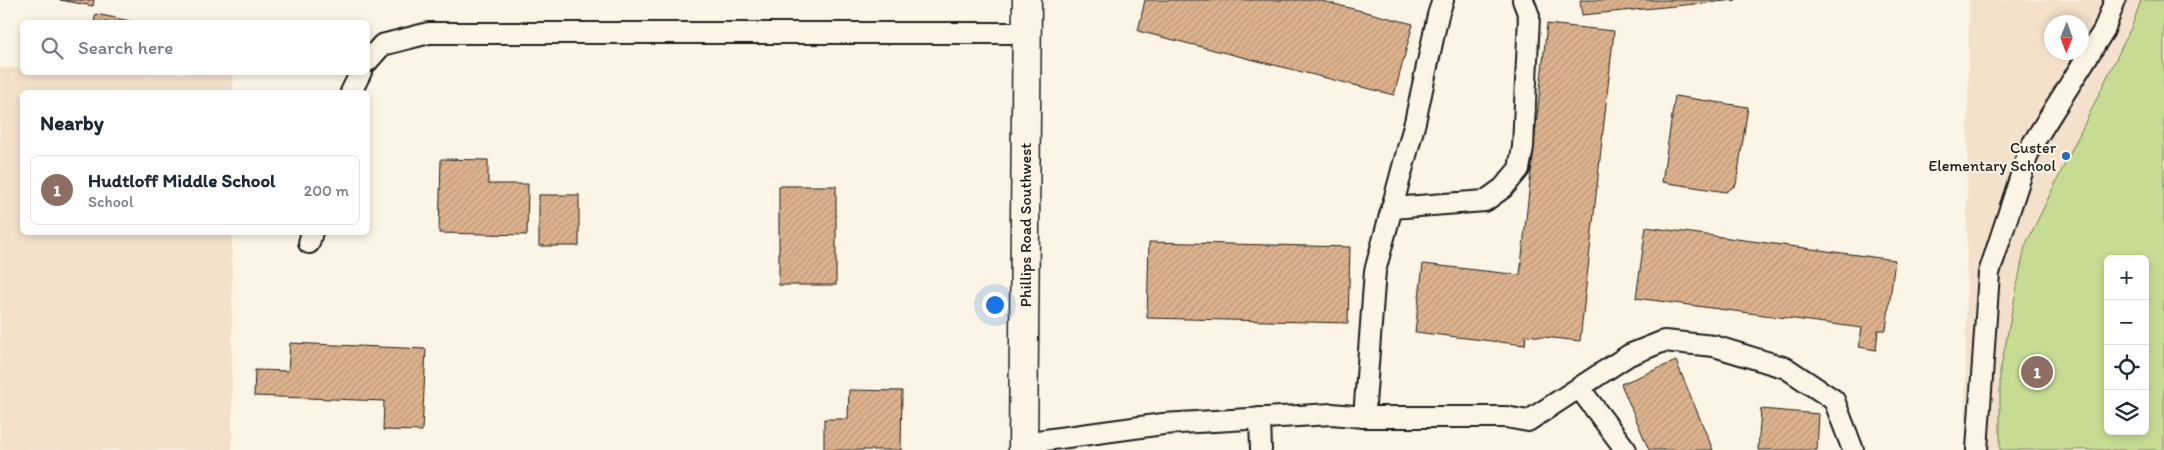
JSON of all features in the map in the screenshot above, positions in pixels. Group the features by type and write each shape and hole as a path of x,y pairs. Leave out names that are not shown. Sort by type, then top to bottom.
{"street":[{"name":"Phillips Road Southwest","path":"1023,447 1027,0"}],"lane":[{"path":"1364,417 1375,271 1415,122 1438,15 1443,0"},
{"path":"1392,208 1485,201 1503,188 1519,169 1523,147 1529,16 1523,0"},
{"path":"1977,450 1989,273 2030,148 2104,30 2115,0"},
{"path":"370,59 382,45 429,33 1027,33"},
{"path":"352,90 360,75"},
{"path":"1023,447 1163,424 1332,414 1364,417 1506,417 1528,421 1580,389 1629,355 1664,341 1714,346 1786,368 1834,400 1853,450"},
{"path":"1580,389 1626,450"},
{"path":"1260,418 1261,450"}],"shaded area":[{"name":"Custer Elementary School","path":"1969,0 2164,0 2164,450 1965,450"},
{"path":"0,68 20,68 20,75 233,75 233,90 20,90 20,235 232,235 232,450 0,450"}],"green space":[{"path":"2141,0 2164,0 2164,450 2000,450 2000,372 2025,246 2132,26"}],"building":[{"path":"60,0 94,0 93,6"},
{"path":"1145,0 1318,0 1413,24 1394,95 1138,31"},
{"path":"1580,0 1736,0 1582,15"},
{"path":"96,14 125,20 94,20"},
{"path":"1547,24 1614,31 1580,341 1526,335 1525,345 1415,332 1423,264 1520,275"},
{"path":"1675,96 1748,107 1736,185 1726,192 1662,182"},
{"path":"441,159 488,160 488,184 528,184 527,235 439,233"},
{"path":"779,186 836,186 836,285 779,285"},
{"path":"539,195 579,195 579,246 539,246"},
{"path":"1646,227 1895,260 1886,330 1878,330 1876,350 1859,347 1862,328 1636,298"},
{"path":"1149,242 1350,247 1348,323 1147,318"},
{"path":"290,343 426,349 422,431 383,430 384,401 254,396 255,370 288,371"},
{"path":"1676,361 1713,450 1649,450 1621,384"},
{"path":"849,390 902,391 901,450 824,450 824,419 848,419"},
{"path":"1761,409 1819,414 1817,450 1758,450"}],"place":[{"name":"Custer Elementary School","path":"2066,156"},
{"name":"Hudtloff Middle School","path":"2037,372"}]}
